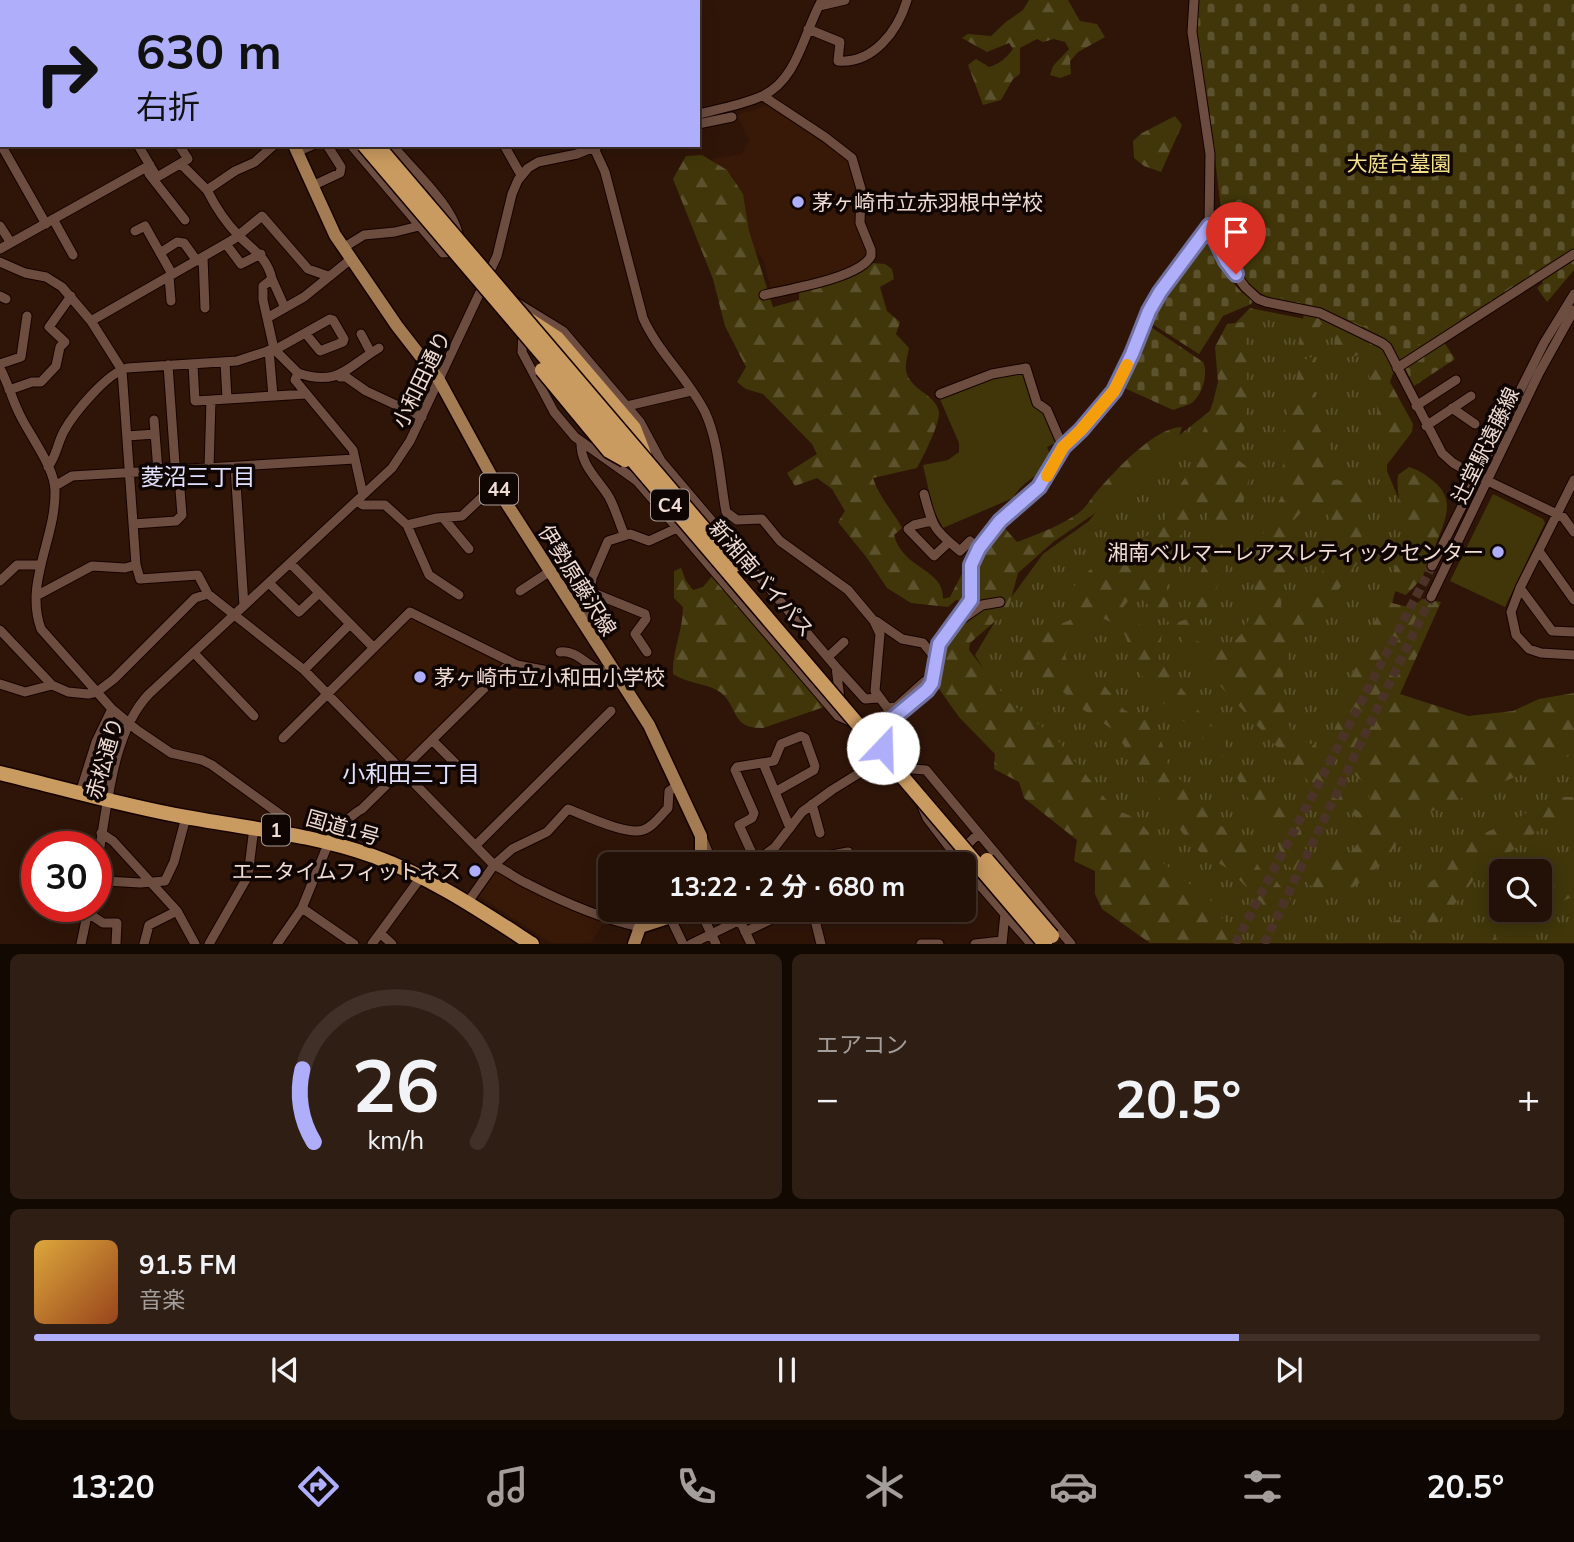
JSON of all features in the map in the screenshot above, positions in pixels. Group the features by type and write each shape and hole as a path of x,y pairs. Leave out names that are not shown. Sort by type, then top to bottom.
{"highway":[{"name":"新湘南バイパス","path":"366,147 515,312"},
{"name":"新湘南バイパス","path":"379,147 643,465 1052,941"},
{"path":"515,312 533,359 579,414 610,451 643,465"},
{"name":"国道1号","path":"0,773 186,817 327,841 375,857 421,877 468,902 531,943"}],"main road":[{"name":"伊勢原藤沢線","path":"295,148 327,221 347,254 439,380 496,485 649,725 701,836 701,852"},
{"path":"634,943 640,927 655,922"}],"street":[{"path":"700,113 763,96 777,86 788,74 820,3 845,0"},
{"path":"808,29 840,41 838,61 848,62 872,53 894,30 907,0"},
{"path":"1194,0 1192,32 1210,154 1209,226 1226,261 1245,287 1258,299 1320,313 1382,343 1441,453 1452,463 1563,517 1574,532"},
{"path":"763,96 852,158 862,189 860,223 871,250 868,263 862,267 828,281 764,295"},
{"path":"700,124 732,117"},
{"path":"3,147 73,255"},
{"path":"139,147 155,174 159,176 188,159 179,147"},
{"path":"207,190 235,171 259,160 272,147"},
{"path":"312,186 340,173 341,167 328,147"},
{"path":"353,147 443,253 463,254"},
{"path":"394,147 448,211 458,231 463,254 515,312 523,330 522,352 554,412 580,442 637,481 844,720 855,723 900,768 926,770 1071,943"},
{"path":"504,147 521,174 545,159 569,156 596,147 643,318 653,338 706,415 711,429 726,512 737,520 762,519 780,541 848,590 874,621 880,634 874,682 878,698 894,717"},
{"path":"181,164 207,190 239,236 261,254 270,268 285,308"},
{"path":"0,249 150,165"},
{"path":"150,165 149,174 185,220"},
{"name":"小和田通り","path":"235,615 398,460 488,285 512,194 521,174"},
{"path":"91,321 226,244 262,216 308,268 328,276"},
{"path":"267,318 304,298 328,276 364,235 422,230 439,236 452,227 453,221"},
{"path":"0,226 11,243"},
{"path":"135,231 145,226 160,253 171,275 171,301"},
{"path":"768,852 802,812 870,768 882,750 891,720 927,690 933,678 939,644 971,600 971,565 979,548 1000,521 1039,487 1063,447 1114,391 1155,301 1209,226"},
{"path":"160,253 177,242 184,243 200,259 205,308"},
{"path":"226,244 241,264 261,254"},
{"path":"1397,369 1574,254"},
{"path":"0,262 55,281 91,321 122,370 136,565 140,579 198,575 208,594 304,670 494,865 575,906 640,927"},
{"path":"272,279 263,286 272,349 273,396"},
{"name":"辻堂駅遠藤線","path":"1432,566 1544,343 1574,293"},
{"path":"9,390 32,382 41,382 56,366 60,347 65,342 50,327 71,296"},
{"name":"辻堂駅遠藤線","path":"1431,597 1539,373 1574,310"},
{"path":"515,312 563,331 642,425 657,456 836,667 865,699 878,698"},
{"path":"27,316 21,357 0,366 21,418 48,467 55,486 51,526 36,596 36,614 41,629 112,709 160,747 171,753 202,760 262,799 285,818 284,832"},
{"path":"48,467 56,457 62,434 75,412 116,372 168,365 237,361 306,334"},
{"path":"340,377 375,351 361,334"},
{"path":"272,349 298,373 311,378 346,377 366,391 422,416"},
{"path":"225,362 227,399"},
{"path":"193,364 195,401 306,394"},
{"path":"133,524 176,521 182,515 168,365"},
{"path":"940,394 992,374 1026,368 1037,403 1047,410 1063,447"},
{"path":"298,373 295,380 353,450 363,505 385,505 407,525 429,575 459,595"},
{"path":"1416,406 1456,380"},
{"path":"627,406 691,391"},
{"path":"1426,426 1471,396"},
{"path":"209,468 211,400"},
{"path":"1452,408 1475,424"},
{"path":"154,420 158,471"},
{"path":"127,436 155,434"},
{"path":"580,442 581,452 593,478 610,499 624,534"},
{"path":"55,486 72,476 355,458"},
{"path":"235,467 244,606"},
{"path":"1574,480 1520,588 1511,612 1512,625 1522,643 1529,649 1541,653 1574,655"},
{"path":"407,525 457,518 496,485"},
{"path":"924,494 938,533 960,551 970,541 979,548"},
{"path":"710,519 726,512"},
{"path":"444,519 469,549"},
{"path":"932,521 908,529 934,556 949,542"},
{"path":"584,624 592,578 608,541 624,534 636,534 649,541 677,528"},
{"path":"1539,551 1574,600"},
{"path":"290,564 374,648"},
{"path":"0,581 17,565 41,565"},
{"path":"36,596 92,566 125,568 136,565"},
{"path":"520,591 550,572"},
{"path":"269,583 299,612 319,593"},
{"path":"1520,588 1552,631 1574,632"},
{"path":"591,592 645,614 646,619 635,634 647,652"},
{"path":"0,630 52,685 78,694 97,692 114,679 195,598 208,594"},
{"path":"954,624 982,605 1000,602"},
{"path":"283,738 410,612 511,662 548,671"},
{"name":"赤松通り","path":"101,831 120,749 130,723 144,699 235,615"},
{"path":"874,621 902,639 923,643 936,659"},
{"path":"304,670 350,624"},
{"path":"828,657 844,642"},
{"path":"560,652 572,653 601,673 615,672"},
{"path":"194,653 254,716"},
{"path":"277,943 302,908 327,841 333,832 351,815 362,809 511,662"},
{"path":"836,667 840,699 918,797 926,818 952,852"},
{"path":"887,708 896,707 925,681"},
{"path":"0,684 25,692 52,685"},
{"path":"825,701 839,691"},
{"path":"80,793 96,742 112,709"},
{"path":"476,845 611,711"},
{"path":"750,852 739,825 752,818 754,813 735,770 737,767 775,761 781,744 801,736 805,738 814,770 775,792"},
{"path":"432,740 458,766"},
{"path":"763,763 790,828"},
{"path":"468,902 494,865 512,849 547,832 568,809 626,830 644,830 668,808 669,791 677,786"},
{"path":"812,804 820,833"},
{"path":"112,881 165,881 174,862 186,817"},
{"path":"209,943 248,876 254,827"},
{"path":"967,852 978,834"},
{"path":"701,836 708,852"},
{"path":"112,840 177,911 195,943"},
{"path":"372,943 421,877"},
{"path":"976,880 1031,943"},
{"path":"1013,922 1036,903"},
{"path":"302,908 354,943"},
{"path":"144,943 149,925 177,911"},
{"path":"975,943 1002,942 1005,913"},
{"path":"81,943 85,922"},
{"path":"102,922 117,923 116,943"},
{"path":"672,922 683,943"},
{"path":"706,922 716,943"},
{"path":"691,943 736,922"},
{"path":"741,922 751,943"},
{"path":"745,932 765,922"},
{"path":"816,922 821,943"},
{"path":"380,933 392,943"},
{"path":"921,943 939,943"}],"shaded area":[{"name":"茅ヶ崎市立赤羽根中学校","path":"765,106 772,107 848,160 858,188 858,195 854,197 869,252 866,261 828,279 771,289 763,259 755,251 746,232 741,198 732,175 721,177 713,159 741,154 750,141 737,115"},
{"name":"茅ヶ崎市立小和田小学校","path":"410,617 506,661 403,764 333,696"},
{"path":"496,868 556,902 604,923 591,943 551,943 477,895"}],"green space":[{"path":"1029,0 1068,0 1080,21 1097,24 1105,37 1078,52 1070,61 1071,74 1060,78 1050,75 1053,66 1069,49 1065,42 1054,39 1043,42 1037,39 1020,48 1020,74 1013,79 1001,100 983,105 968,65 976,59 989,67 993,66 1013,49 1009,43 987,52 962,38 968,34 991,36 1023,10"},
{"name":"大庭台墓園","path":"1196,0 1574,0 1574,247 1401,355 1386,337 1323,308 1259,293 1225,243 1210,117 1195,33"},
{"path":"1175,116 1182,125 1161,172 1144,166 1134,158 1133,141 1142,133"},
{"path":"702,155 727,170 743,194 749,231 773,307 799,300 799,283 873,263 885,264 892,269 894,279 880,287 887,311 900,322 896,334 909,348 906,365 908,377 937,406 939,417 917,468 873,478 902,528 894,535 899,547 937,581 942,589 943,599 950,597 965,568 965,559 970,551 981,551 1001,524 1017,542 1067,520 1083,509 1134,453 1159,435 1182,427 1177,442 1097,512 1053,542 1018,573 1008,610 970,643 969,650 1010,703 1054,736 1114,809 1138,819 1149,833 1158,859 1212,902 1220,916 1247,943 1150,943 1102,909 1095,894 1095,871 1074,861 1077,840 1024,798 1019,782 994,769 995,754 959,717 937,686 946,641 972,604 956,600 948,607 911,603 887,588 838,522 845,511 832,489 817,478 795,486 787,473 817,454 812,444 763,394 746,389 737,382 746,367 725,326 713,279 673,179 686,156"},
{"path":"1231,222 1574,237 1574,251 1397,362 1390,382 1413,424 1412,432 1383,470 1375,396 1359,355 1339,359 1334,356 1335,330 1321,324 1309,347 1298,346 1304,314 1270,300 1241,278 1217,233"},
{"path":"1207,235 1214,239 1219,257 1232,282 1253,300 1251,304 1223,316 1199,354 1149,322 1172,282"},
{"path":"1574,257 1574,270 1547,302 1537,288 1543,283 1540,279"},
{"path":"1250,308 1320,322 1375,346 1387,428 1387,471 1411,528 1390,612 1341,710 1347,753 1574,731 1574,943 1234,943 1016,722 975,655 1000,613 1043,554 1089,521 1121,481 1224,400 1220,339"},
{"path":"1243,322 1245,328 1248,400 1245,428 1233,456 1251,470 1223,573 1205,610 1193,626 1195,639 1205,647 1233,643 1242,633 1255,607 1253,562 1261,538 1282,495 1284,426 1301,361 1315,356 1315,420 1331,451 1331,464 1335,472 1333,480 1349,481 1365,509 1358,562 1322,613 1295,632 1283,672 1284,710 1293,737 1316,746 1344,801 1359,812 1369,805 1368,786 1343,760 1335,731 1352,673 1384,601 1412,608 1422,599 1441,602 1400,694 1468,716 1513,711 1539,699 1574,693 1574,754 1446,804 1401,827 1395,847 1370,875 1352,888 1328,891 1316,889 1283,861 1274,831 1248,798 1228,761 1159,699 1137,669 1125,635 1115,624 1100,617 1072,638 1065,655 1074,680 1103,684 1124,710 1157,726 1169,768 1207,807 1213,824 1229,828 1247,843 1260,869 1274,878 1288,896 1303,923 1299,927 1265,907 1230,870 1200,852 1183,834 1115,731 1082,709 1062,691 1047,683 1032,667 1011,669 1023,650 1035,638 1070,620 1072,592 1086,574 1125,547 1162,529 1174,494 1189,472 1213,402 1218,382 1215,347 1227,324","holes":["1209,501 1208,554 1201,571 1194,617 1178,622 1169,613 1164,562 1168,550","1307,506 1329,508 1328,551 1321,576 1296,613 1281,607 1283,583 1289,563 1290,533 1294,520","1134,593 1182,633 1183,640 1199,663 1303,775 1319,796 1355,816 1362,835 1350,852 1341,857 1321,860 1304,848 1301,831 1282,803 1249,777 1179,685 1176,673 1158,660 1162,633 1140,625 1122,609"]},
{"path":"1148,325 1203,362 1203,384 1198,396 1190,404 1173,410 1120,386"},
{"path":"1444,342 1455,359 1414,386 1405,368"},
{"path":"1022,372 1045,411 1058,442 1047,447 1052,459 1043,470 1021,487 1013,498 943,528 933,509 923,465 948,460 959,452 959,443 939,397 994,376"},
{"path":"1409,467 1424,474 1440,487 1447,502 1447,510 1425,572 1406,595 1395,591 1393,579 1404,533 1398,475"},
{"name":"湘南ベルマーレアスレティックセンター","path":"1493,494 1543,519 1545,523 1505,607 1450,581"},
{"path":"681,568 693,590 703,587 713,575 823,702 824,707 763,728 752,727 740,721 720,692 673,674 683,607 674,598 674,571"},
{"path":"1551,797 1574,797 1574,811 1561,823 1540,829 1504,857 1489,859 1489,863 1483,866 1463,895 1427,933 1411,933 1395,943 1389,943 1380,930 1382,926 1419,912 1428,903 1438,901 1433,890 1418,895 1416,892 1446,871 1457,851 1482,834 1515,820"},
{"path":"1574,874 1574,896 1552,907 1552,886 1563,877"},
{"path":"1509,922 1528,922 1508,943 1489,943"}],"tunnel":[{"path":"1235,944 1432,566"},
{"path":"1264,944 1431,597"}],"slow traffic":[{"path":"1047,476 1063,447 1114,391 1127,365"}],"place":[{"name":"茅ヶ崎市立赤羽根中学校","path":"798,202"},
{"name":"湘南ベルマーレアスレティックセンター","path":"1498,552"},
{"name":"茅ヶ崎市立小和田小学校","path":"420,677"},
{"name":"エニタイムフィットネス","path":"475,871"}],"district":[{"name":"菱沼三丁目","path":"198,476"},
{"name":"小和田三丁目","path":"411,773"}],"route":[{"path":"883,748 891,720 932,683 939,644 971,600 971,565 979,548 1000,521 1039,487 1063,447 1114,391 1149,311 1209,226 1226,261 1236,274"}]}
